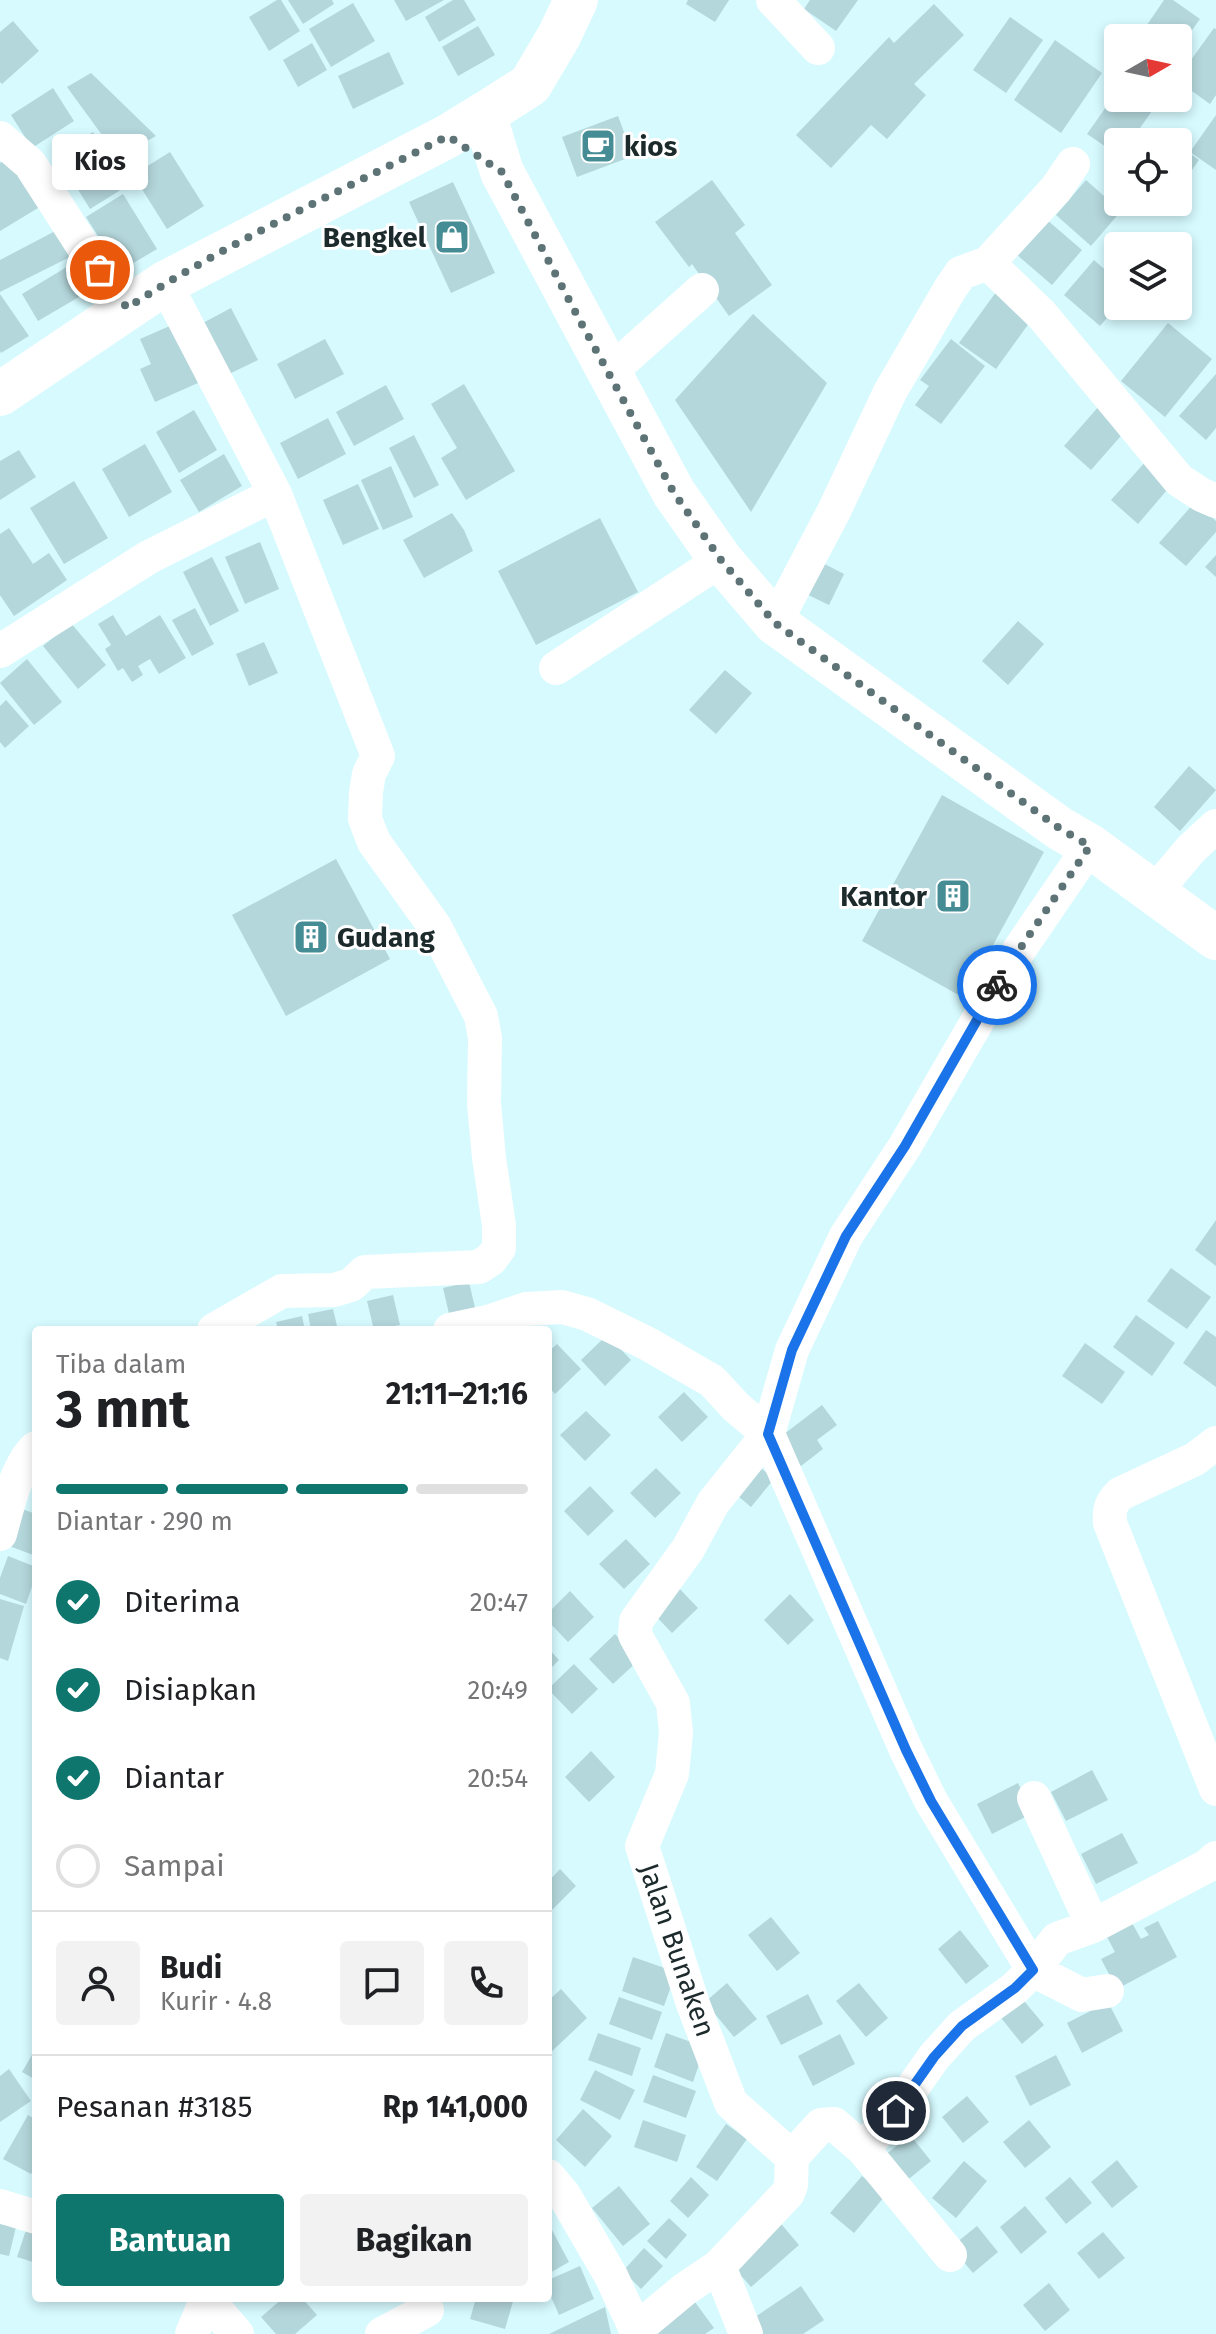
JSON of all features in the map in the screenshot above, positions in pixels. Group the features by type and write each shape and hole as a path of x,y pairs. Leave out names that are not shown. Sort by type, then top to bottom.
{"main road":[{"path":"0,394 165,283 466,125 530,85 576,0"},
{"path":"466,125 502,172 674,493 721,560 775,623 1216,938"}],"street":[{"path":"773,0 818,48"},
{"path":"0,138 30,164 127,308"},
{"path":"775,623 834,511 890,392 961,273 988,263 1056,189 1073,164"},
{"path":"988,263 1042,315 1179,480 1216,501"},
{"path":"165,283 275,494 378,756 369,774 366,792 365,819 374,842 435,927 481,1016 485,1038 484,1103 499,1225 499,1248 491,1259 479,1267 365,1272 351,1285 334,1290 282,1291 221,1326"},
{"path":"609,373 702,290"},
{"path":"0,651 149,557 275,494"},
{"path":"556,668 721,560"},
{"path":"1153,894 1191,849 1216,826"},
{"name":"Jalan Bunaken","path":"792,2157 731,2103 693,2004 642,1846 672,1774 676,1733 673,1703 635,1635 636,1621 688,1549 713,1503 768,1434 792,1350 846,1236 905,1146 1015,956 1090,846"},
{"path":"488,1326 526,1309 562,1307 587,1314 712,1381 768,1434 912,1763 931,1801 1033,1970 1082,1995 1107,1991"},
{"path":"1216,1443 1195,1459 1120,1494 1112,1502 1109,1512 1110,1523 1216,1789"},
{"path":"0,1534 15,1486 32,1452"},
{"path":"1034,1798 1093,1926"},
{"path":"863,2149 962,2026 1015,1988 1057,1939 1093,1926 1207,1866 1216,1858"},
{"path":"552,2181 564,2195 611,2276 638,2331 685,2289 719,2266 788,2193 792,2157 821,2125 829,2123 843,2130 863,2149 950,2255"},
{"path":"0,2206 32,2216"},
{"path":"719,2266 746,2334"},
{"path":"192,2334 205,2302"},
{"path":"210,2302 237,2334"},
{"path":"382,2334 427,2310"}],"building":[{"path":"281,0 300,31 269,51 249,17"},
{"path":"288,0 332,0 334,4 303,24"},
{"path":"394,0 444,0 406,21"},
{"path":"453,0 464,0 476,20 439,42 425,17"},
{"path":"688,0 729,0 715,22 686,4"},
{"path":"810,0 858,0 836,31 804,9"},
{"path":"1164,0 1173,0 1200,19 1192,30 1192,24 1148,24"},
{"path":"353,3 375,41 331,67 309,29"},
{"path":"934,4 964,35 914,84 926,95 887,139 871,125 831,168 796,135 889,37 894,43"},
{"path":"1010,17 1043,40 1006,93 973,70"},
{"path":"13,21 39,51 2,84 0,32"},
{"path":"478,26 495,55 458,76 442,47"},
{"path":"1216,29 1216,95 1210,104 1192,91 1192,59"},
{"path":"1055,40 1102,73 1061,133 1014,100"},
{"path":"312,43 327,70 298,87 283,60"},
{"path":"389,52 404,84 353,109 338,76"},
{"path":"91,73 156,136 118,157 67,87"},
{"path":"53,88 74,121 32,148 11,115"},
{"path":"1104,110 1151,112 1140,128 1104,128 1104,146 1087,134"},
{"path":"1216,115 1216,170 1192,153"},
{"name":"kios","path":"618,116 633,156 577,177 562,137"},
{"path":"93,132 127,186 90,209 56,154"},
{"path":"170,152 204,206 167,229 133,175"},
{"path":"13,155 43,205 0,231 0,163"},
{"path":"1192,155 1199,160 1192,170"},
{"path":"712,180 745,225 735,233 772,285 729,316 692,264 689,267 655,222"},
{"path":"1086,180 1104,196 1104,216 1117,216 1091,246 1056,215"},
{"name":"Bengkel","path":"453,182 495,273 451,293 409,202"},
{"path":"123,194 157,249 120,271 86,217"},
{"path":"1046,219 1082,250 1052,285 1016,254"},
{"path":"61,228 76,254 0,292 0,260"},
{"path":"80,259 96,287 38,321 22,294"},
{"path":"1094,260 1104,269 1105,320 1100,326 1064,295"},
{"path":"999,288 1035,315 996,369 959,343"},
{"path":"0,294 29,336 1,353 0,351"},
{"path":"231,308 258,360 227,375 201,324"},
{"path":"753,314 827,383 751,512 675,400"},
{"path":"1168,323 1212,359 1165,417 1121,381"},
{"path":"172,325 198,383 155,402 140,369 151,364 140,339"},
{"path":"325,339 344,374 295,399 277,364"},
{"path":"951,339 985,366 941,424 915,405 929,386 920,380"},
{"path":"1216,374 1216,428 1206,440 1179,416"},
{"path":"464,384 515,471 466,500 441,458 457,448 431,404"},
{"path":"386,385 404,419 354,446 336,412"},
{"path":"1100,405 1127,429 1091,470 1064,446"},
{"path":"194,410 217,450 179,473 156,432"},
{"path":"328,418 346,454 298,479 280,443"},
{"path":"414,435 439,485 414,498 389,448"},
{"path":"145,444 172,492 129,517 102,469"},
{"path":"19,450 36,477 0,500 0,461"},
{"path":"224,454 242,486 199,512 180,480"},
{"path":"1147,460 1173,483 1138,524 1111,500"},
{"path":"391,466 413,517 383,530 361,480"},
{"path":"74,481 108,538 64,564 30,508"},
{"path":"358,484 379,529 343,545 323,500"},
{"path":"1195,502 1216,521 1216,532 1186,566 1159,543"},
{"path":"452,513 473,551 424,578 403,540"},
{"path":"600,518 638,592 536,645 498,571"},
{"path":"9,528 33,564 49,553 67,580 14,616 0,595 0,534"},
{"path":"260,542 279,589 245,604 225,557"},
{"path":"1216,555 1216,577 1205,567"},
{"path":"212,557 239,611 210,626 183,572"},
{"path":"813,558 844,574 829,605 798,590"},
{"path":"195,608 214,644 192,656 172,620"},
{"path":"113,615 126,636 160,615 186,658 159,674 150,659 138,666 143,675 132,682 123,668 118,671 105,649 111,645 98,624"},
{"path":"1018,621 1044,644 1008,685 982,661"},
{"path":"71,623 106,665 78,689 43,646"},
{"path":"264,642 278,673 249,686 236,654"},
{"path":"27,659 62,702 34,725 0,683"},
{"path":"725,670 752,693 716,734 689,710"},
{"path":"6,700 29,726 5,748 0,742 0,706"},
{"path":"1189,766 1216,790 1180,831 1154,807"},
{"name":"Kantor","path":"942,795 1044,852 964,998 862,941"},
{"name":"Gudang","path":"336,859 390,959 286,1016 232,915"},
{"path":"1216,1220 1216,1266 1195,1250"},
{"path":"1171,1268 1211,1297 1187,1329 1147,1301"},
{"path":"469,1282 476,1312 450,1318 443,1288"},
{"path":"393,1295 400,1325 373,1326 367,1301"},
{"path":"333,1309 337,1326 310,1326 308,1314"},
{"path":"1136,1315 1175,1343 1152,1376 1113,1347"},
{"path":"302,1316 304,1326 277,1326 276,1322"},
{"path":"1206,1330 1216,1337 1216,1387 1183,1363"},
{"path":"607,1335 631,1360 605,1386 581,1360"},
{"path":"1085,1343 1125,1372 1102,1404 1062,1376"},
{"path":"557,1344 581,1369 555,1394 552,1391 552,1348"},
{"path":"684,1392 708,1417 682,1442 658,1417"},
{"path":"822,1405 837,1425 817,1440 823,1449 801,1466 779,1438"},
{"path":"586,1411 611,1435 585,1461 560,1435"},
{"path":"755,1463 774,1479 751,1507 732,1491"},
{"path":"656,1468 681,1493 655,1518 630,1493"},
{"path":"590,1486 614,1511 588,1536 564,1511"},
{"path":"22,1509 32,1513 32,1555 9,1546"},
{"path":"626,1539 650,1564 624,1589 599,1564"},
{"path":"8,1556 32,1565 32,1587 26,1604 0,1594 0,1578"},
{"path":"674,1583 698,1608 672,1633 648,1608"},
{"path":"570,1591 594,1617 568,1642 552,1625 552,1609"},
{"path":"790,1594 814,1620 788,1645 764,1620"},
{"path":"0,1599 24,1606 8,1661 0,1658"},
{"path":"615,1634 639,1660 613,1684 589,1659"},
{"path":"552,1652 559,1660 552,1667"},
{"path":"574,1664 598,1689 572,1714 552,1693 552,1685"},
{"path":"591,1751 615,1777 589,1802 565,1777"},
{"path":"1092,1770 1108,1800 1066,1821 1051,1792"},
{"path":"1018,1783 1033,1813 992,1834 977,1804"},
{"path":"1122,1833 1138,1863 1096,1884 1081,1854"},
{"path":"560,1869 576,1886 552,1910 552,1878"},
{"path":"771,1917 800,1953 777,1971 748,1935"},
{"path":"1158,1921 1177,1957 1117,1989 1101,1959 1115,1952 1107,1937 1132,1923 1141,1939 1149,1935 1144,1928"},
{"path":"960,1930 989,1966 966,1984 938,1949"},
{"path":"633,1957 676,1972 664,2006 622,1991"},
{"path":"727,1983 757,2019 734,2037 705,2002"},
{"path":"859,1983 888,2018 866,2037 836,2001"},
{"path":"561,1989 587,2018 552,2051 552,1997"},
{"path":"1015,1990 1044,2025 1022,2044 993,2008"},
{"path":"808,1994 823,2024 781,2045 766,2016"},
{"path":"619,1997 662,2012 652,2040 609,2024"},
{"path":"1108,2002 1123,2031 1082,2053 1067,2023"},
{"path":"598,2033 641,2048 632,2076 588,2060"},
{"path":"666,2033 705,2047 693,2082 654,2067"},
{"path":"840,2034 855,2064 813,2086 798,2056"},
{"path":"32,2055 32,2078 22,2072"},
{"path":"1056,2055 1071,2085 1030,2106 1015,2076"},
{"path":"9,2069 31,2101 0,2122 0,2076"},
{"path":"595,2070 635,2090 620,2120 580,2100"},
{"path":"653,2075 696,2091 686,2118 643,2102"},
{"path":"967,2096 989,2122 963,2143 942,2117"},
{"path":"583,2109 612,2136 585,2167 556,2140"},
{"path":"28,2115 32,2118 31,2174 3,2159"},
{"path":"643,2120 686,2135 677,2162 634,2147"},
{"path":"1029,2120 1051,2147 1025,2168 1003,2142"},
{"path":"726,2124 747,2139 717,2181 696,2167"},
{"path":"910,2135 931,2161 905,2182 884,2156"},
{"path":"1117,2160 1138,2187 1112,2208 1091,2182"},
{"path":"964,2161 987,2181 956,2218 932,2198"},
{"path":"862,2176 885,2196 854,2233 830,2213"},
{"path":"691,2177 709,2195 688,2218 670,2201"},
{"path":"1070,2177 1092,2203 1066,2224 1045,2198"},
{"path":"619,2186 650,2224 623,2246 592,2208"},
{"path":"1025,2206 1047,2232 1021,2254 1000,2227"},
{"path":"669,2218 687,2235 666,2259 647,2241"},
{"path":"777,2219 799,2245 751,2287 729,2262"},
{"path":"0,2224 16,2227 9,2256 0,2254"},
{"path":"977,2226 998,2252 973,2273 951,2247"},
{"path":"27,2227 32,2229 32,2262 17,2257"},
{"path":"552,2230 569,2262 552,2272"},
{"path":"1103,2232 1125,2258 1099,2279 1077,2253"},
{"path":"644,2248 663,2266 641,2289 623,2271"},
{"path":"580,2266 594,2299 559,2315 552,2299 552,2278"},
{"path":"1049,2283 1070,2310 1045,2331 1023,2305"},
{"path":"801,2286 824,2320 803,2334 753,2334 746,2323"},
{"path":"692,2298 714,2328 705,2334 654,2334"},
{"path":"278,2302 306,2302 317,2315 295,2334 276,2334 261,2317"},
{"path":"475,2302 513,2302 505,2329 470,2319"},
{"path":"605,2307 611,2334 549,2334"}],"way so far":[{"path":"100,270 127,308 165,283 235,245 448,136 502,172 674,493 721,560 775,623 1059,828 1090,846 997,985"}],"place":[{"name":"kios","path":"598,146"},
{"name":"Bengkel","path":"452,237"},
{"name":"Kios","path":"100,270"},
{"name":"Kantor","path":"953,896"},
{"name":"Gudang","path":"311,937"}],"route":[{"path":"896,2111 934,2057 962,2026 1015,1988 1033,1970 931,1801 768,1434 792,1350 846,1236 905,1146 997,985"}]}
